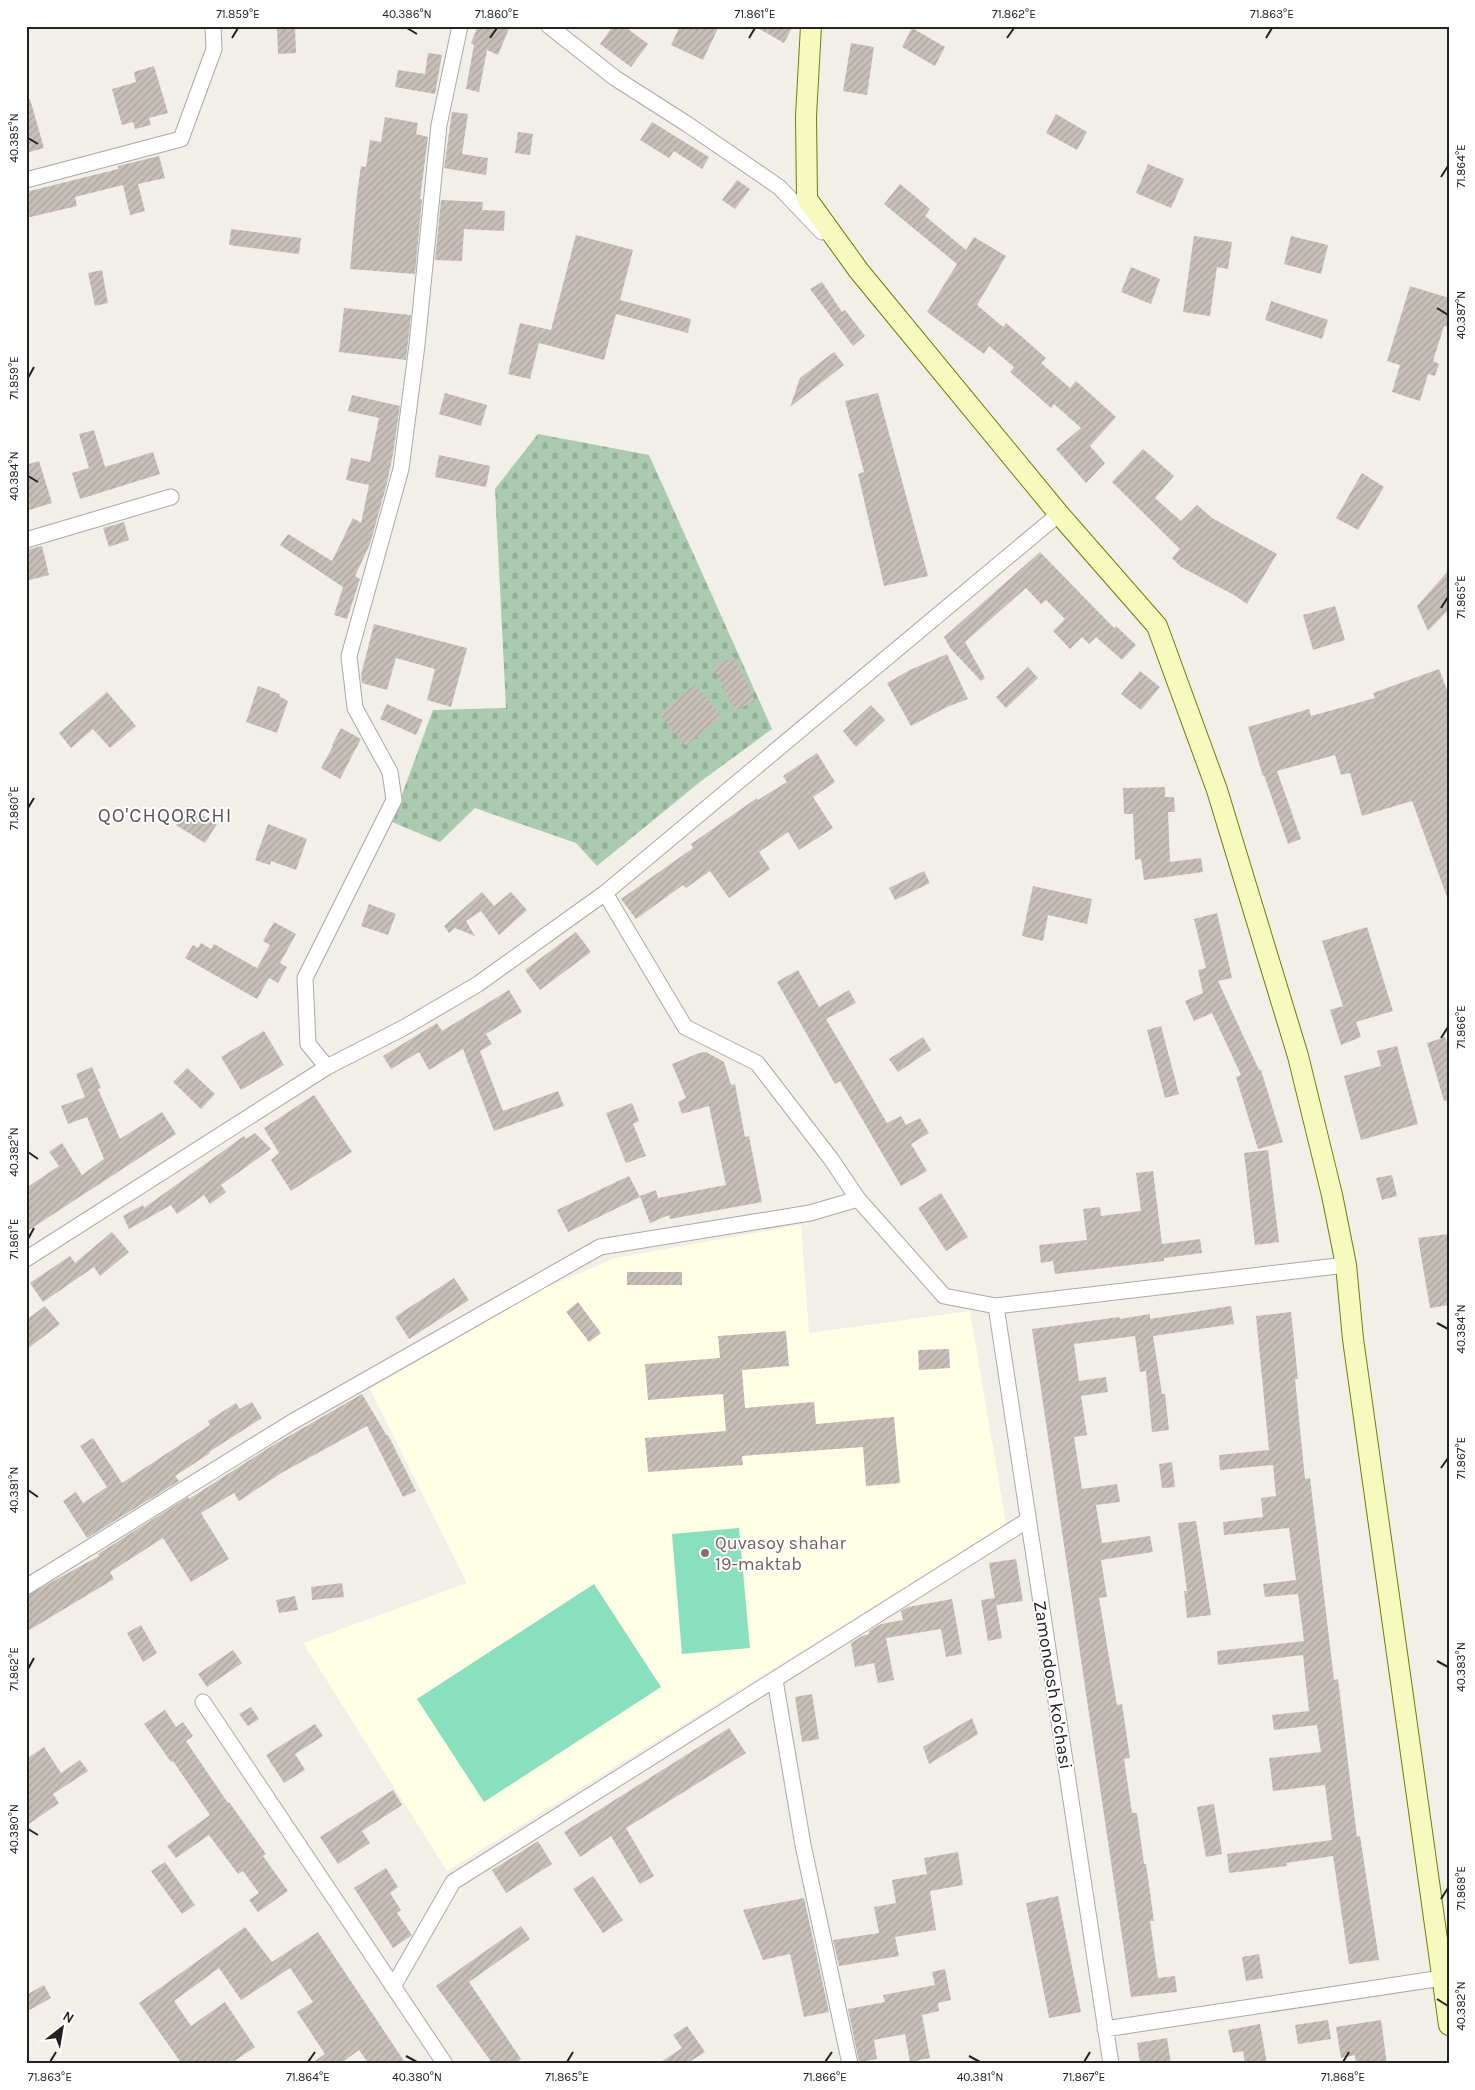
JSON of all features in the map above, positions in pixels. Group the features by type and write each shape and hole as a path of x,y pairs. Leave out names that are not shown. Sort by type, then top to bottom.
{"main road":[{"path":"811,26 806,116 807,199 859,271 1058,514 1157,626 1217,790 1298,1056 1332,1195 1346,1265 1353,1339 1449,2025"}],"street":[{"path":"26,180 181,139 214,49 213,26"},
{"path":"328,1067 308,1044 305,978 394,800 390,772 355,708 349,656 401,469 417,345 439,125 460,26"},
{"path":"548,26 614,78 687,124 779,187 859,271"},
{"path":"26,540 171,496"},
{"path":"26,1259 328,1067 405,1027 478,984 605,893 1058,514"},
{"path":"605,893 685,1027 757,1063 831,1159 858,1200 944,1296 996,1306 1346,1265"},
{"path":"26,1587 292,1422 600,1247 810,1212 858,1200"},
{"name":"Zamondosh ko'chasi","path":"996,1306 1111,2064"},
{"path":"394,1985 453,1882 1028,1520"},
{"path":"775,1680 803,1845 850,2064"},
{"path":"203,1702 394,1985 445,2064"},
{"path":"1105,2028 1442,1978"}],"shaded area":[{"name":"Quvasoy shahar 19-maktab","path":"801,1225 809,1333 970,1311 1006,1524 447,1871 303,1643 467,1583 370,1389 543,1289 615,1258"}],"green space":[{"path":"538,434 649,455 772,729 700,782 597,866 576,843 475,808 440,842 392,822 433,710 506,708 495,489"},
{"path":"739,1528 750,1648 682,1654 672,1534"},
{"path":"594,1584 661,1687 484,1802 417,1699"}],"building":[{"path":"277,26 295,26 296,53 278,54"},
{"path":"478,26 510,26 498,55 487,50 479,92 466,89 474,45 471,43"},
{"path":"613,26 624,26 648,44 631,67 600,44"},
{"path":"680,26 719,26 703,60 671,45"},
{"path":"754,26 793,26 784,43"},
{"path":"912,28 945,47 935,66 902,47"},
{"path":"851,43 874,47 867,95 843,91"},
{"path":"428,53 442,55 435,94 395,87 398,70 425,74"},
{"path":"154,66 168,113 149,118 151,125 135,129 133,122 122,125 112,89 136,82 134,72"},
{"path":"30,99 44,148 26,153 26,100"},
{"path":"452,112 468,114 462,154 488,158 486,175 444,168"},
{"path":"1056,114 1087,132 1077,150 1046,133"},
{"path":"385,117 418,123 416,134 428,137 420,199 422,199 415,274 350,269 361,166 366,167 370,140 381,142"},
{"path":"652,122 709,157 702,169 674,151 669,158 640,140"},
{"path":"518,132 533,134 530,155 515,153"},
{"path":"159,156 165,178 138,184 145,211 130,215 123,185 75,197 77,206 26,218 26,192 118,169 118,166"},
{"path":"1148,164 1184,179 1171,208 1136,193"},
{"path":"737,180 750,189 735,209 722,200"},
{"path":"900,184 930,209 925,216 966,250 974,237 1006,256 977,305 1003,327 1006,323 1046,358 1041,363 1070,388 1076,381 1116,417 1090,446 1105,463 1086,483 1056,449 1081,428 1054,404 1051,408 1010,372 1014,367 989,346 984,354 927,312 957,264 884,204"},
{"path":"441,200 483,202 482,210 505,211 504,231 464,229 462,261 435,260"},
{"path":"231,229 301,238 299,254 229,245"},
{"path":"576,235 633,250 620,300 691,319 688,333 616,314 604,360 539,343 530,379 508,374 520,323 551,330"},
{"path":"1194,236 1232,242 1228,269 1217,267 1210,316 1183,312"},
{"path":"1291,236 1328,245 1321,274 1284,264"},
{"path":"1131,267 1160,279 1151,304 1121,292"},
{"path":"102,270 108,303 95,306 88,273"},
{"path":"822,282 842,312 845,310 865,336 853,346 810,289"},
{"path":"1410,286 1449,298 1449,327 1444,326 1433,361 1439,364 1435,376 1428,374 1420,401 1392,392 1400,365 1387,361"},
{"path":"1271,301 1328,320 1322,339 1265,320"},
{"path":"344,308 411,315 406,360 339,352"},
{"path":"834,352 844,365 790,407 800,378"},
{"path":"445,393 487,405 481,426 439,414"},
{"path":"878,393 928,576 884,586 858,474 864,472 845,401"},
{"path":"352,395 400,406 387,483 370,544 355,576 360,579 347,619 334,615 343,587 280,545 288,534 332,561 353,518 361,523 369,485 346,480 351,458 370,462 379,418 348,411"},
{"path":"94,430 105,467 153,452 160,474 80,499 72,473 89,468 79,434"},
{"path":"1143,449 1174,476 1155,498 1181,521 1197,505 1212,518 1277,554 1247,604 1181,567 1172,558 1180,549 1112,482"},
{"path":"439,455 490,466 486,487 435,477"},
{"path":"39,461 52,503 26,511 26,465"},
{"path":"1362,473 1384,487 1358,530 1336,518"},
{"path":"124,522 129,540 109,547 103,528"},
{"path":"42,546 49,575 26,581 26,550"},
{"path":"1040,552 1114,628 1116,626 1136,645 1122,660 1096,637 1089,644 1082,637 1070,649 1053,631 1065,619 1046,600 1041,604 1026,588 965,642 985,678 981,681 950,648 944,637"},
{"path":"1449,570 1449,609 1428,631 1417,606"},
{"path":"1335,606 1345,640 1313,650 1303,615"},
{"path":"374,624 467,648 451,707 427,700 435,669 396,658 387,690 362,683 361,675"},
{"path":"947,654 968,699 947,707 911,726 887,683 910,670"},
{"path":"734,657 755,701 735,711 713,666"},
{"path":"1028,667 1038,678 1006,708 996,697"},
{"path":"1439,669 1449,695 1449,897 1447,897 1412,801 1362,816 1350,773 1341,775 1335,755 1277,771 1301,839 1288,844 1263,776 1248,727 1309,709 1311,716 1375,698 1373,693"},
{"path":"1140,671 1160,687 1141,710 1121,694"},
{"path":"695,685 722,716 686,746 659,714"},
{"path":"258,686 280,694 279,696 288,701 277,733 246,722"},
{"path":"107,692 136,726 110,748 93,729 71,748 59,733"},
{"path":"387,704 423,720 416,735 380,719"},
{"path":"871,705 885,720 856,747 843,731"},
{"path":"341,728 361,739 340,779 321,768"},
{"path":"817,753 835,782 813,797 833,828 799,850 788,832 759,852 770,869 729,898 710,871 686,888 683,885 636,919 621,899 693,848 691,844 757,798 758,800 787,782 783,776"},
{"path":"1165,787 1165,797 1174,797 1175,812 1168,812 1170,862 1201,858 1203,872 1144,880 1141,859 1135,860 1133,814 1124,814 1123,788"},
{"path":"187,806 217,824 205,843 176,825"},
{"path":"268,824 307,839 296,870 271,861 270,865 255,860"},
{"path":"924,871 930,883 895,900 889,888"},
{"path":"1033,886 1092,899 1087,924 1048,915 1043,941 1022,936"},
{"path":"482,892 494,906 511,892 527,910 499,935 481,911 466,921 475,936 455,928 449,933 444,926"},
{"path":"369,904 396,914 388,935 361,926"},
{"path":"1217,913 1232,978 1218,981 1259,1070 1261,1070 1283,1142 1258,1149 1236,1077 1241,1075 1212,1013 1194,1021 1185,1001 1203,993 1198,970 1206,968 1194,919"},
{"path":"274,922 296,934 280,963 287,967 278,983 269,978 257,999 185,958 193,945 198,948 201,943 211,949 214,944 257,968 270,945 263,941"},
{"path":"1367,927 1393,1011 1356,1022 1361,1037 1341,1045 1330,1010 1343,1006 1322,941"},
{"path":"576,932 591,952 540,990 525,970"},
{"path":"798,970 819,1007 849,990 856,1003 826,1019 887,1123 901,1116 906,1125 920,1118 929,1133 911,1144 927,1171 901,1186 840,1081 835,1084 777,982"},
{"path":"509,990 522,1012 486,1034 492,1044 480,1051 503,1111 558,1091 564,1106 494,1131 463,1049 429,1070 419,1052 391,1069 383,1056 437,1023 442,1031"},
{"path":"1161,1026 1179,1094 1165,1098 1147,1030"},
{"path":"264,1031 284,1065 241,1090 221,1057"},
{"path":"923,1037 931,1050 898,1072 889,1059"},
{"path":"1445,1037 1449,1047 1449,1100 1444,1101 1427,1043"},
{"path":"1397,1046 1418,1124 1361,1140 1344,1076 1381,1066 1377,1051"},
{"path":"706,1052 724,1062 731,1085 735,1084 745,1137 749,1136 762,1202 670,1219 669,1215 650,1223 640,1196 656,1190 658,1198 726,1185 709,1106 682,1114 678,1102 686,1098 672,1064"},
{"path":"92,1067 101,1088 98,1089 120,1139 162,1112 176,1134 26,1232 26,1188 59,1166 49,1152 62,1143 82,1175 104,1159 87,1117 68,1124 61,1106 85,1097 76,1074"},
{"path":"187,1068 215,1094 201,1109 173,1082"},
{"path":"314,1095 352,1152 291,1191 271,1160 279,1153 264,1128"},
{"path":"632,1103 639,1121 633,1124 646,1156 626,1163 606,1113"},
{"path":"255,1133 271,1149 221,1185 226,1192 210,1204 204,1195 177,1214 171,1205 129,1229 123,1216 143,1205 144,1208 244,1136 246,1139"},
{"path":"1268,1150 1279,1242 1255,1245 1244,1153"},
{"path":"1153,1171 1162,1244 1200,1239 1202,1253 1164,1258 1164,1261 1055,1274 1053,1261 1041,1263 1039,1245 1087,1240 1083,1209 1100,1207 1101,1216 1141,1211 1136,1173"},
{"path":"1392,1175 1397,1196 1382,1200 1376,1178"},
{"path":"629,1176 640,1197 568,1232 557,1210"},
{"path":"941,1193 968,1237 946,1251 918,1208"},
{"path":"112,1232 129,1252 100,1276 94,1267 43,1302 30,1283 70,1256 75,1263"},
{"path":"1449,1234 1449,1305 1430,1308 1418,1238"},
{"path":"627,1272 682,1272 682,1285 627,1285"},
{"path":"454,1278 469,1300 409,1339 395,1317"},
{"path":"578,1302 601,1333 589,1342 566,1312"},
{"path":"45,1306 60,1324 26,1350 26,1320"},
{"path":"1231,1306 1234,1324 1153,1336 1162,1394 1165,1394 1169,1430 1152,1432 1146,1371 1140,1372 1135,1336 1074,1344 1079,1381 1106,1377 1108,1392 1081,1396 1087,1435 1074,1437 1082,1489 1117,1484 1120,1502 1096,1505 1102,1543 1150,1536 1153,1552 1101,1560 1107,1597 1099,1598 1117,1705 1122,1704 1130,1758 1124,1759 1132,1813 1137,1813 1144,1864 1146,1864 1154,1921 1150,1921 1158,1978 1175,1976 1177,1992 1131,1997 1032,1329 1150,1314 1150,1319"},
{"path":"1291,1312 1298,1379 1295,1379 1305,1479 1310,1478 1334,1680 1338,1679 1357,1837 1360,1836 1379,1960 1349,1964 1333,1856 1286,1863 1287,1866 1229,1873 1227,1854 1332,1840 1325,1785 1273,1791 1269,1758 1321,1752 1317,1725 1274,1730 1272,1715 1309,1711 1303,1655 1218,1665 1217,1651 1304,1641 1298,1594 1265,1597 1263,1584 1296,1580 1289,1528 1224,1535 1223,1522 1263,1517 1261,1498 1276,1496 1273,1465 1220,1470 1219,1455 1269,1450 1256,1316"},
{"path":"786,1331 789,1366 742,1370 745,1408 814,1402 816,1424 894,1417 900,1483 866,1486 863,1447 742,1456 743,1465 648,1472 645,1438 726,1431 723,1394 648,1400 645,1364 720,1358 718,1336"},
{"path":"949,1349 950,1368 919,1370 918,1350"},
{"path":"362,1394 388,1435 416,1491 403,1497 367,1426 283,1472 239,1501 234,1493 201,1513 229,1559 191,1582 163,1538 110,1572 114,1579 26,1632 26,1596 99,1556 98,1554 188,1497 189,1499 270,1447"},
{"path":"252,1402 262,1418 175,1476 179,1481 87,1538 63,1501 76,1492 83,1503 107,1487 80,1446 93,1438 122,1483 210,1425 208,1421 236,1403 240,1409"},
{"path":"1172,1462 1175,1487 1162,1488 1159,1464"},
{"path":"1196,1521 1211,1615 1187,1618 1184,1591 1187,1591 1178,1523"},
{"path":"1016,1559 1023,1601 996,1605 989,1563"},
{"path":"342,1583 344,1597 312,1600 311,1587"},
{"path":"295,1596 298,1610 279,1613 276,1600"},
{"path":"995,1598 1002,1638 988,1641 981,1600"},
{"path":"952,1599 962,1654 946,1657 941,1629 886,1638 894,1680 878,1683 874,1663 855,1667 851,1643 869,1634 869,1631 881,1624 903,1620 901,1611 908,1607"},
{"path":"141,1625 157,1653 143,1662 127,1633"},
{"path":"233,1650 242,1663 207,1687 198,1674"},
{"path":"812,1694 819,1739 802,1742 795,1697"},
{"path":"251,1707 259,1719 248,1726 239,1714"},
{"path":"165,1710 176,1727 183,1722 193,1736 186,1741 228,1803 266,1854 263,1856 288,1891 258,1912 249,1900 259,1893 243,1871 238,1874 209,1835 176,1858 167,1846 210,1815 173,1761 171,1762 144,1724"},
{"path":"972,1718 978,1734 929,1764 923,1747"},
{"path":"315,1724 323,1736 295,1754 305,1770 284,1783 266,1755"},
{"path":"729,1728 746,1753 626,1828 654,1876 640,1884 611,1836 580,1857 564,1832"},
{"path":"44,1747 61,1773 80,1760 88,1771 53,1794 59,1803 26,1826 26,1759"},
{"path":"393,1790 402,1805 362,1831 370,1843 338,1864 320,1837"},
{"path":"1214,1804 1222,1854 1206,1857 1197,1807"},
{"path":"538,1841 552,1864 506,1893 492,1870"},
{"path":"958,1852 963,1885 930,1891 936,1930 895,1937 899,1956 839,1966 833,1940 879,1933 874,1907 896,1903 892,1880 927,1874 924,1858"},
{"path":"165,1862 195,1905 182,1914 151,1871"},
{"path":"386,1868 398,1887 390,1893 401,1910 397,1913 412,1935 393,1948 354,1888"},
{"path":"593,1876 623,1920 603,1933 573,1889"},
{"path":"1058,1896 1081,2012 1049,2018 1026,1903"},
{"path":"804,1898 829,2012 804,2017 790,1954 763,1960 743,1910"},
{"path":"521,1926 530,1939 469,1982 521,2059 513,2064 493,2064 436,1986"},
{"path":"245,1927 272,1962 318,1932 406,2064 369,2064 359,2050 340,2064 310,2064 325,2054 297,2012 313,2002 290,1968 241,2000 219,1968 174,2001 191,2026 225,2002 255,2047 230,2064 182,2064 139,2003"},
{"path":"1259,1954 1263,1978 1246,1981 1242,1957"},
{"path":"945,1969 951,2000 938,2003 939,2011 922,2015 930,2058 910,2062 905,2034 874,2040 877,2059 859,2062 848,2009 885,2002 883,1995 935,1985 932,1972"},
{"path":"44,1985 51,1998 26,2012 26,1995"},
{"path":"1328,2020 1331,2039 1298,2044 1295,2025"},
{"path":"1381,2020 1387,2064 1356,2064 1355,2055 1341,2058 1336,2027"},
{"path":"1260,2024 1267,2064 1245,2064 1243,2051 1233,2053 1228,2030"},
{"path":"687,2026 705,2052 686,2064 658,2064 682,2048 673,2035"},
{"path":"1167,2038 1171,2064 1140,2064 1137,2043"}],"place":[{"name":"Quvasoy shahar 19-maktab","path":"705,1553"}],"district":[{"name":"QO'CHQORCHI","path":"165,815"}]}
